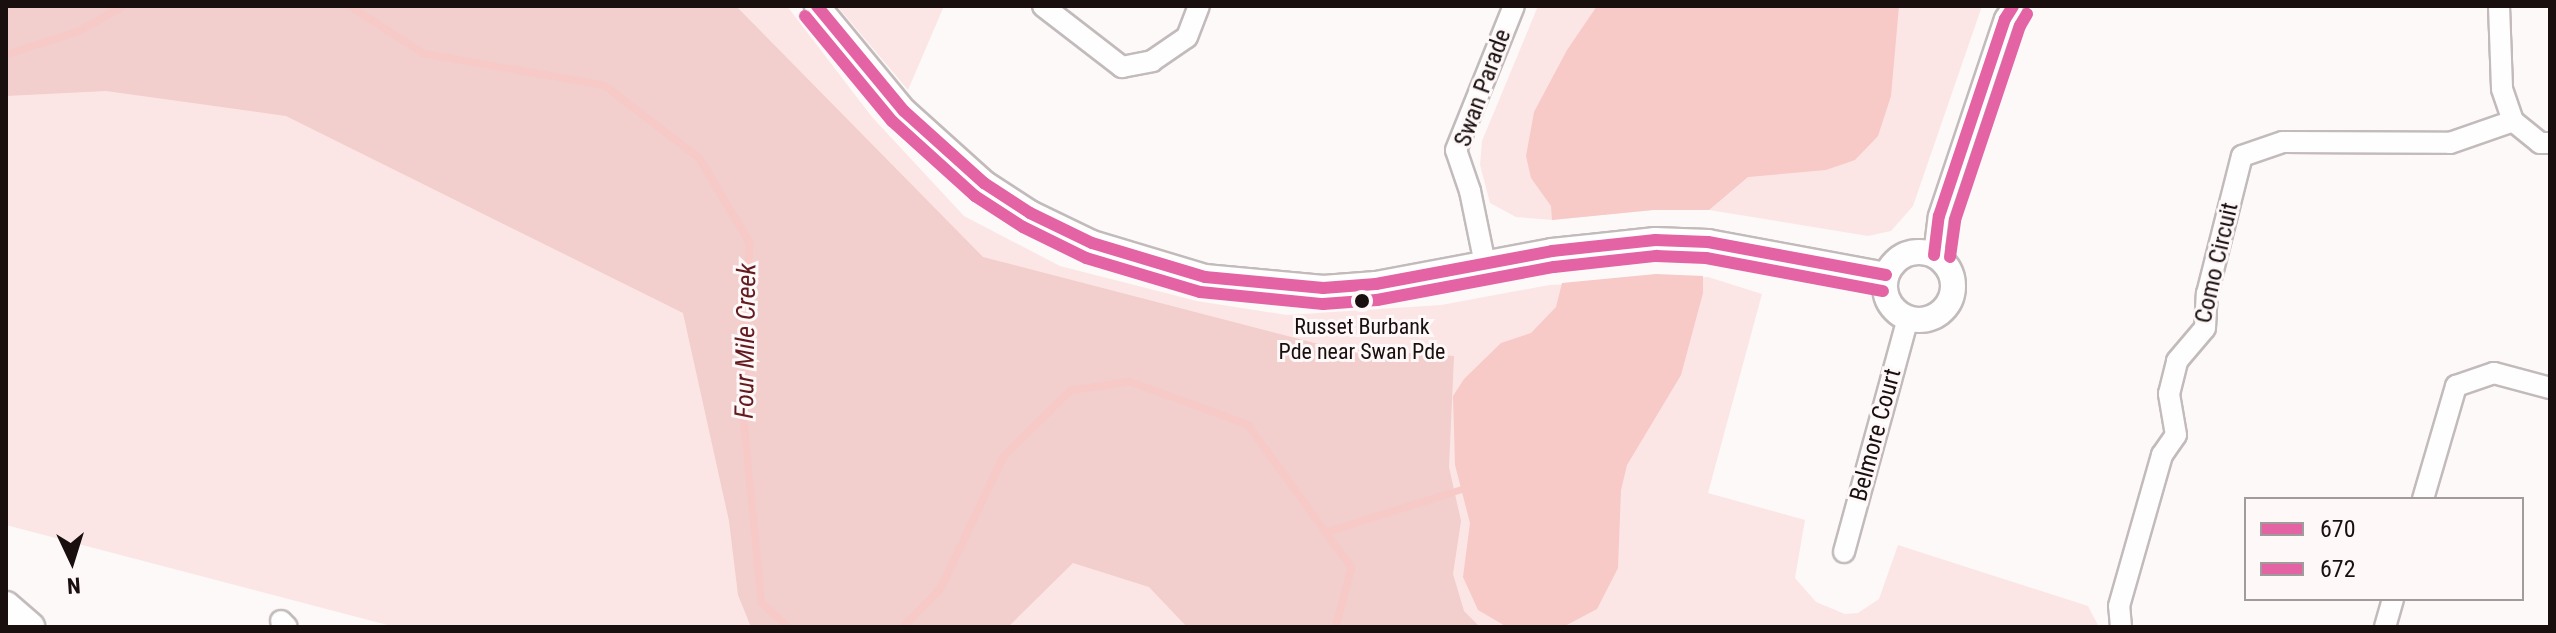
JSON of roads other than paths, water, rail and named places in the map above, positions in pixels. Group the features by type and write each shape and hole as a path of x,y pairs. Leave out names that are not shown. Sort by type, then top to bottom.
{"main road":[{"path":"6,606 30,627"}],"street":[{"path":"817,6 894,101 984,183 1092,243 1205,277 1267,286 1323,288 1376,284 1604,243 1708,242 1886,275"},
{"path":"1043,6 1122,67 1152,61 1187,37 1199,6"},
{"name":"Swan Parade","path":"1485,264 1470,191 1456,150 1514,6"},
{"path":"1934,255 1939,216 2005,19 2013,6"},
{"path":"2499,6 2502,89 2513,121 2540,143 2550,143"},
{"name":"Como Circuit","path":"2121,627 2119,606 2162,455 2176,435 2169,394 2171,383 2177,361 2205,328 2207,294 2242,156 2283,142 2450,143 2513,121"},
{"path":"1911,253 1934,255 1950,271 1952,294 1935,316 1908,318 1899,313 1887,296 1886,275 1900,258 1911,253"},
{"name":"Belmore Court","path":"1844,552 1908,318"},
{"path":"2424,497 2456,386 2494,373 2550,388"},
{"path":"2385,627 2392,601"}],"waterway":[{"name":"Four Mile Creek","path":"6,54 78,31 122,6"},
{"name":"Four Mile Creek","path":"350,6 423,53 604,85 699,158 749,242 742,406 761,602 788,627"},
{"name":"Four Mile Creek","path":"902,627 940,588 1003,456 1070,390 1129,381 1247,424 1351,567 1335,627"},
{"path":"1325,532 1461,489"}],"place":[{"name":"Russet Burbank Pde near Swan Pde","path":"1362,301"}]}
